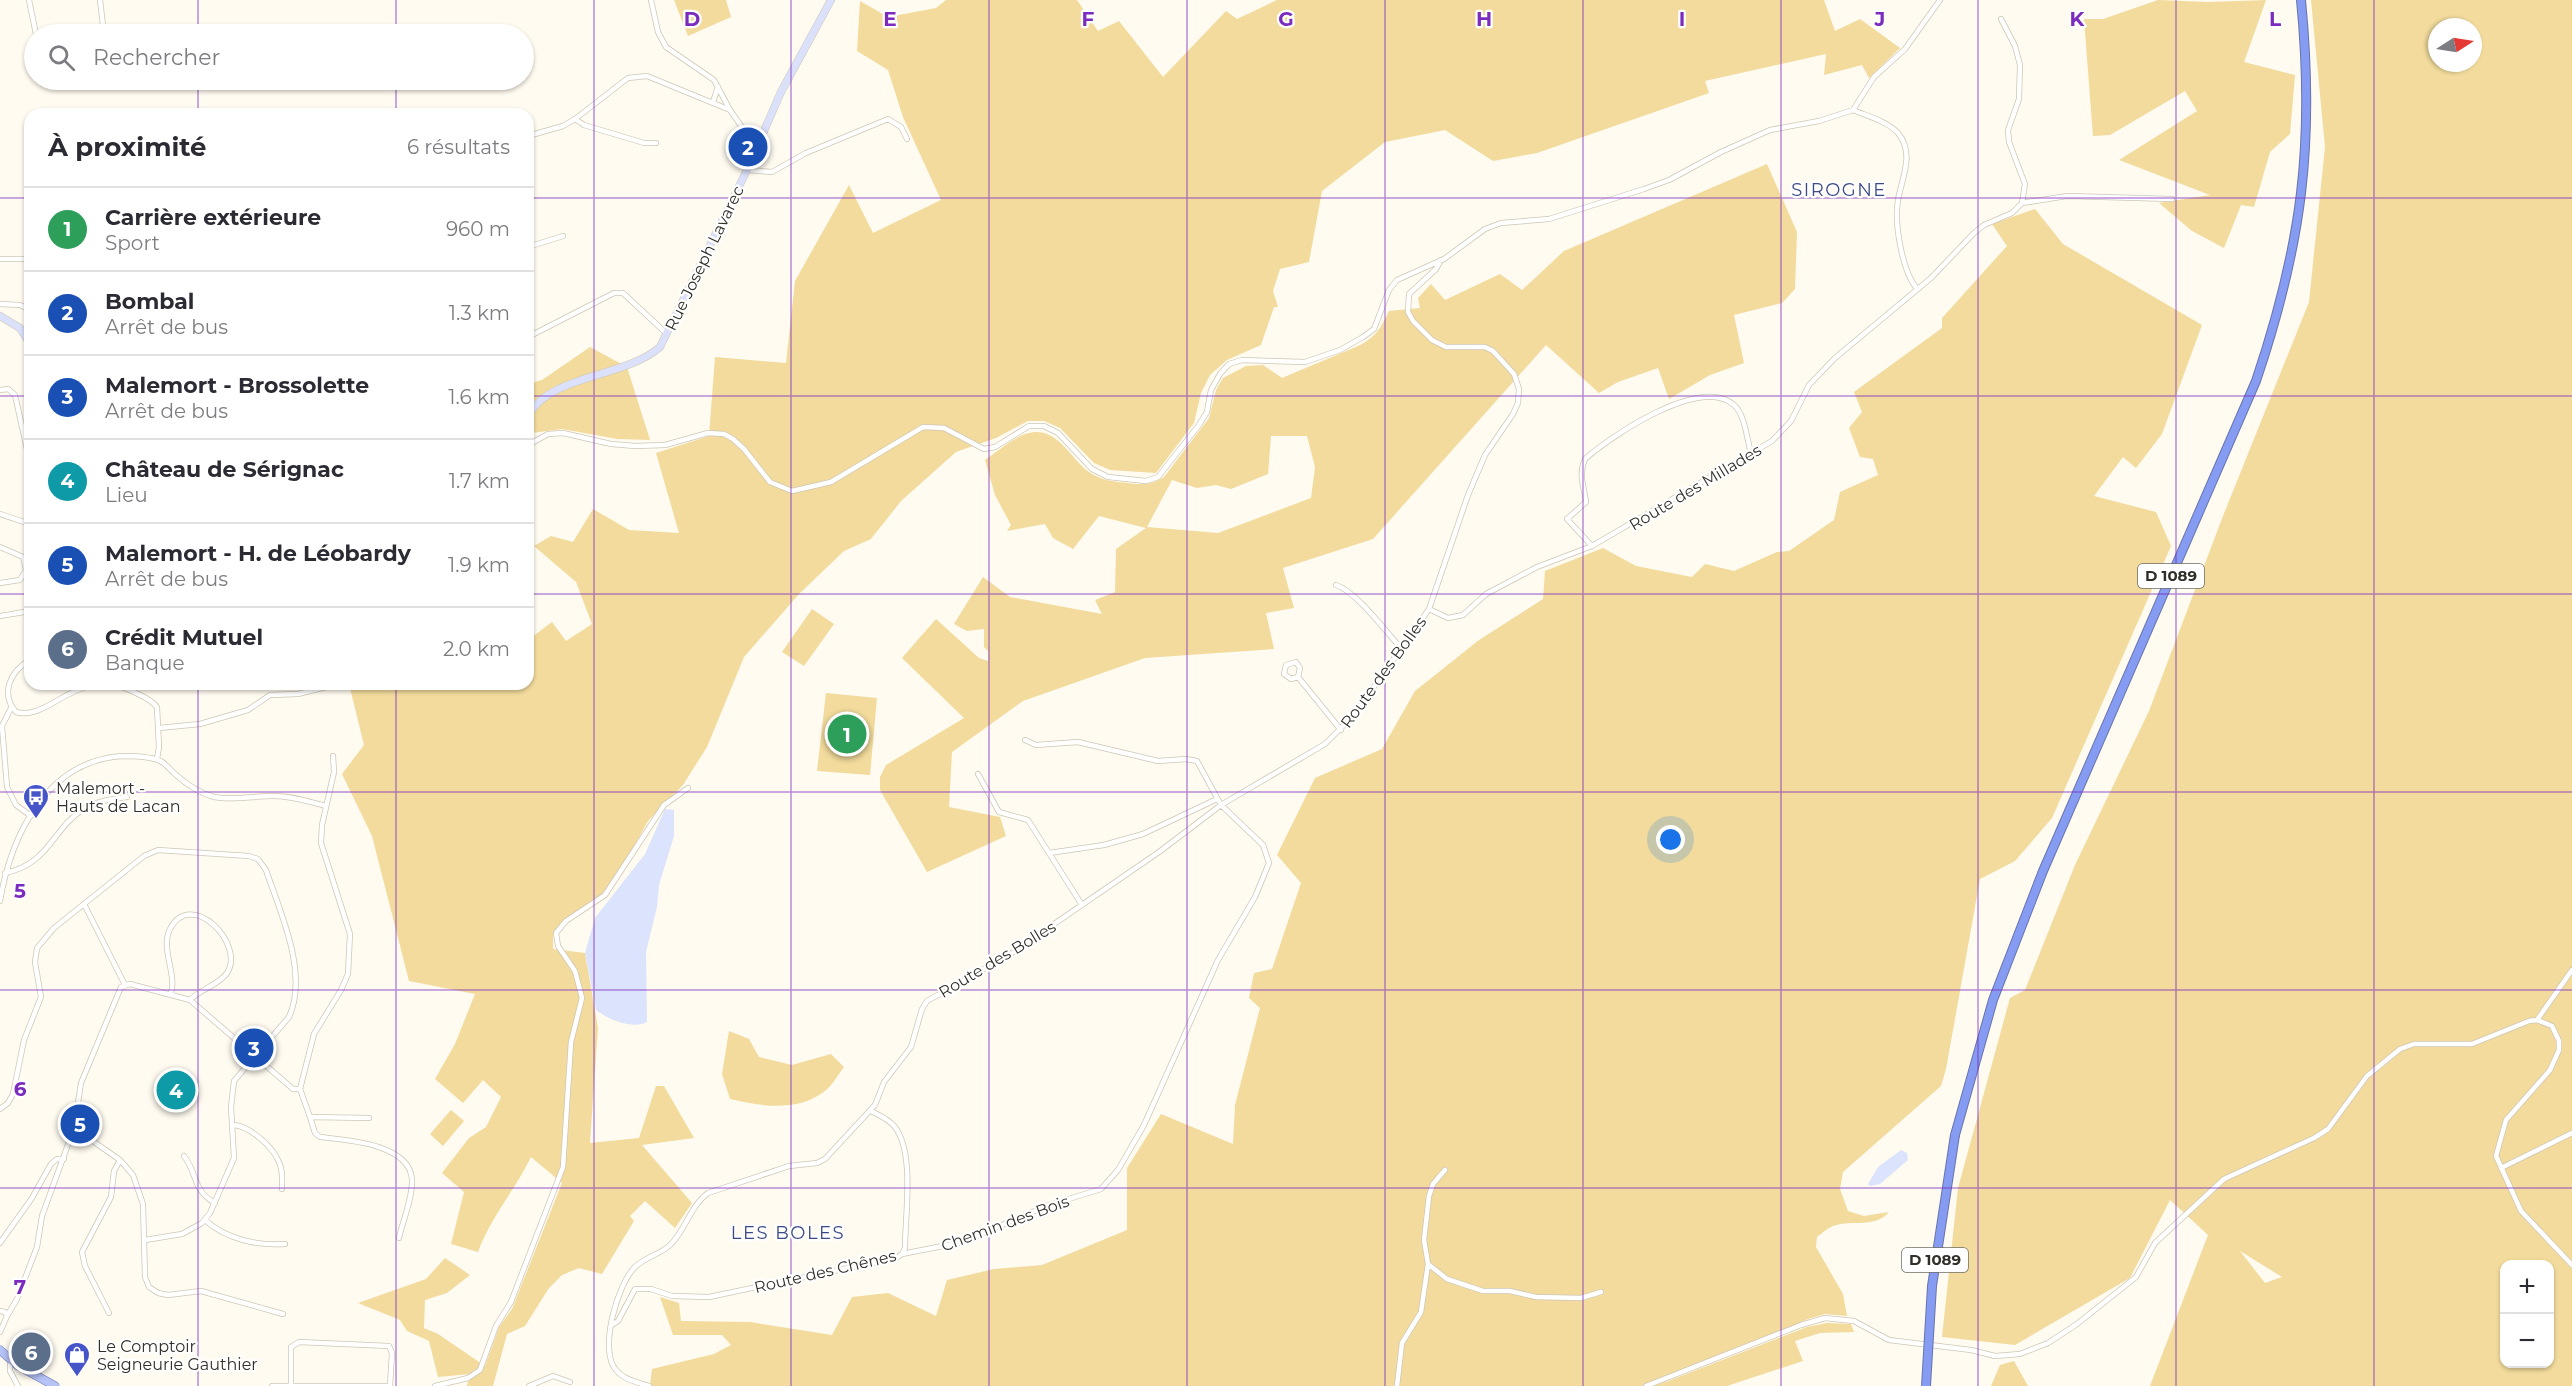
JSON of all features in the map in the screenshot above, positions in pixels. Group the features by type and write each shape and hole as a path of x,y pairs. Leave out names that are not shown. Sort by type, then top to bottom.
{"highway":[{"name":"D 1089","path":"1926,1386 1932,1286 1955,1135 1993,1000 2043,871 2252,392 2274,328 2295,241 2306,163 2308,107 2301,0"}],"main road":[{"path":"1,1354 14,1366 48,1386"},
{"path":"14,1366 55,1386"}],"street":[{"path":"28,0 35,24"},
{"path":"100,0 103,24"},
{"path":"651,0 658,32 666,47 685,62 705,71 718,87 730,110 757,150"},
{"name":"Rue Joseph Lavarec","path":"534,408 544,396 652,354 667,335 757,150 781,92 831,0"},
{"path":"534,442 548,434 563,433 611,444 665,445 708,433 724,435 733,439 744,449 770,482 792,491 831,482 923,427 944,428 984,449 995,447 1029,426 1044,426 1058,433 1092,469 1108,477 1146,481 1158,477 1199,425 1207,412 1211,390 1229,364 1242,360 1305,362 1340,350 1363,338 1374,328 1389,290 1397,280 1441,260 1485,229 1501,223 1549,219 1644,189 1670,180 1721,152 1770,130 1819,121 1853,110 1874,77 1905,49 1940,0"},
{"path":"2001,19 2015,46 2020,65 2019,99 2008,130 2009,142 2025,184 2022,203 2067,196 2172,199"},
{"path":"534,134 563,126 628,78 638,75 647,75 730,110"},
{"path":"714,102 718,87"},
{"path":"1853,110 1887,124 1898,133 1904,145 1907,158 1898,200 1898,238 1917,289"},
{"path":"575,119 584,125 644,143 656,143"},
{"path":"747,170 771,172 806,153 888,119 901,127 907,139"},
{"name":"Route des Millades","path":"1429,609 1448,618 1463,615 1486,594 1592,546 1751,453 1784,430 1809,385 1835,358 1931,278 1974,232 1983,225 2012,213 2022,203"},
{"path":"534,246 563,236"},
{"path":"0,260 24,259"},
{"name":"Route des Bolles","path":"871,1111 884,1082 911,1047 919,1016 927,1001 987,969 1082,905 1221,805 1325,744 1341,729 1429,609 1468,495 1485,455 1518,404 1519,389 1514,374 1493,351 1485,347 1446,347 1432,340 1413,321 1408,312 1409,294 1436,269 1441,260"},
{"path":"534,334 614,292 623,293 667,335"},
{"path":"0,304 24,307"},
{"path":"0,316 20,328 24,334"},
{"path":"0,390 8,389 15,395 24,436"},
{"path":"1592,546 1567,519 1571,513 1586,502 1581,481 1581,469 1585,459 1665,409 1683,401 1702,397 1719,398 1736,406 1751,453"},
{"path":"0,514 24,522"},
{"path":"0,547 22,557 24,564"},
{"path":"0,583 20,580 24,573"},
{"path":"1336,585 1342,587 1368,611 1401,648"},
{"path":"0,616 24,612"},
{"path":"24,664 15,670 6,683 6,698 11,708 23,714 32,712 77,690"},
{"path":"1298,677 1341,729"},
{"path":"130,690 157,706 158,760"},
{"path":"159,728 201,724 248,710 270,695 298,694 314,690"},
{"path":"11,708 2,726 7,787 16,805 31,816"},
{"name":"Chemin des Bois","path":"902,1254 963,1242 1046,1206 1101,1189 1118,1170 1144,1125 1218,960 1255,897 1269,863 1263,845 1221,805 1197,761 1186,759 1158,761 1078,742 1036,745 1025,740"},
{"path":"333,756 334,772 321,843 348,921 348,974 314,1034 300,1089 315,1133 320,1137 378,1146 409,1169 412,1182 399,1238"},
{"path":"0,901 7,862 46,792 69,773 89,763 110,757 158,760 191,788 211,796 230,800 288,797 326,806"},
{"path":"978,774 999,812 1028,820 1082,905"},
{"path":"435,1386 468,1378 480,1370 496,1326 511,1302 563,1167 571,1042 582,998 575,971 558,946 556,933 566,921 605,895 664,805 688,788"},
{"path":"5,873 20,870 51,846 72,818 93,803 127,797"},
{"path":"1049,853 1104,845 1143,834 1217,799"},
{"path":"0,1108 8,1103 13,1094 24,1040 41,997 35,962 38,948 54,928 144,856 158,850 249,856 258,859 266,870 294,951 295,996 289,1017 234,1081 231,1090 234,1158 215,1203 205,1220 182,1234 145,1240"},
{"path":"84,904 125,985"},
{"path":"171,993 173,986 167,949 169,930 181,918 201,916 209,919 220,931 230,952 231,965 224,977 190,1000"},
{"path":"1646,1386 1801,1325 1826,1318 1854,1321 1877,1335 1902,1343 1971,1350 1995,1356 2020,1354 2048,1343 2122,1290 2136,1277 2155,1243 2224,1179 2314,1138 2328,1129 2367,1076 2400,1049 2414,1044 2472,1044 2537,1020 2572,970"},
{"path":"125,985 171,993 190,1000 293,1089 300,1089"},
{"path":"0,1332 37,1247 42,1216 74,1128 81,1083 114,1000 125,985"},
{"path":"2537,1020 2552,1026 2559,1041 2559,1050 2550,1070 2506,1120 2496,1153 2521,1212 2572,1265"},
{"path":"649,1386 624,1377 614,1369 608,1346 617,1298 634,1267 670,1245 699,1199 708,1193 789,1166 817,1163 825,1159 871,1111"},
{"name":"Route des Chênes","path":"612,1325 618,1321 629,1295 635,1289 651,1289 672,1296 708,1297 896,1258 902,1254 905,1248 905,1146 895,1127 871,1111"},
{"path":"310,1117 369,1118"},
{"path":"233,1125 242,1125 273,1151 282,1168 282,1189"},
{"path":"74,1128 120,1160 133,1174 143,1204 145,1277 149,1287 158,1293 168,1295 201,1291 283,1314"},
{"path":"2501,1168 2572,1133"},
{"path":"184,1156 191,1164 198,1190 215,1203"},
{"path":"0,1243 32,1198 51,1164 57,1159 64,1159"},
{"path":"109,1313 85,1266 82,1252 111,1197 114,1172 120,1160"},
{"path":"1397,1386 1402,1343 1421,1312 1428,1264 1424,1240 1429,1196 1433,1184 1444,1170"},
{"path":"205,1220 221,1231 246,1242 285,1244"},
{"path":"1428,1264 1447,1279 1483,1291 1510,1291 1536,1297 1581,1298 1601,1292"},
{"path":"0,1311 8,1308 18,1295"},
{"path":"0,1311 5,1312 7,1316"},
{"path":"272,1386 390,1386 392,1353 388,1346 299,1342 291,1347 291,1385"},
{"path":"14,1366 10,1371 18,1386"},
{"path":"529,1386 553,1376 570,1382"}],"shaded area":[{"path":"674,0 726,0 731,17 688,36"},
{"path":"946,0 1077,0 1098,31 1119,21 1163,77 1226,11 1237,19 1277,0 1824,0 1835,31 1860,19 1900,48 1869,78 1862,65 1824,75 1826,54 1705,81 1709,93 1537,153 1493,161 1445,130 1385,142 1322,191 1309,262 1280,269 1273,291 1278,307 1274,307 1261,345 1227,360 1210,375 1201,393 1194,423 1156,473 1110,470 1094,463 1060,428 1044,421 1028,421 996,438 956,452 901,501 871,539 844,551 799,594 744,657 707,747 683,785 648,821 624,864 598,899 565,919 553,934 553,949 585,953 598,1028 590,1143 639,1138 656,1086 664,1086 694,1138 642,1145 692,1203 675,1228 645,1201 630,1216 634,1221 602,1274 579,1268 562,1275 549,1288 525,1326 507,1334 493,1386 467,1386 470,1374 438,1377 429,1341 407,1331 400,1320 358,1303 426,1279 445,1258 470,1275 447,1293 425,1300 424,1328 438,1334 485,1366 499,1327 512,1309 562,1183 531,1157 489,1227 478,1252 451,1244 464,1192 442,1173 469,1138 486,1127 501,1097 483,1080 463,1103 435,1079 455,1044 475,994 409,981 372,836 342,774 364,745 350,690 534,690 534,636 552,622 566,641 592,624 576,582 534,546 551,536 573,542 593,509 629,530 679,533 656,453 709,436 715,357 786,363 795,281 849,185 873,233 941,200 903,117 888,70 857,51 860,1 888,17 936,8"},
{"path":"2158,0 2208,2 2266,0 2244,62 2295,75 2290,134 2270,152 2254,207 2241,205 2224,248 2192,231 2159,203 2210,195 2119,160 2197,111 2185,91 2110,135 2093,136 2084,19 2103,19"},
{"path":"2311,0 2572,0 2572,1386 2150,1386 2208,1235 2170,1200 2130,1278 2015,1345 1942,1337 1958,1188 2010,998 2025,990 2075,865 2149,711 2223,516 2309,302 2325,147","holes":["2240,1251 2282,1277 2265,1283"]},
{"path":"1767,164 1797,232 1795,289 1782,303 1734,315 1744,363 1710,375 1669,399 1658,368 1618,382 1599,393 1546,345 1373,539 1283,568 1294,608 1266,613 1274,649 1145,658 1023,701 952,752 949,807 1000,817 1006,836 927,872 880,790 880,777 886,765 964,718 902,658 936,619 979,658 988,661 988,651 984,647 984,629 967,631 954,624 983,577 1010,597 1102,614 1095,600 1115,592 1116,549 1146,528 1099,516 1073,549 1053,538 1045,524 1007,531 1011,525 995,495 985,460 1018,437 1039,432 1057,440 1084,469 1096,476 1110,481 1133,484 1155,482 1164,477 1209,418 1216,390 1223,378 1246,366 1263,365 1282,378 1358,346 1377,332 1389,311 1420,308 1418,298 1431,284 1445,300 1500,274 1522,290 1564,251","holes":["1271,436 1307,436 1315,467 1311,498 1218,533 1147,527 1172,480 1197,488 1216,485 1231,489 1268,474"]},
{"path":"2035,209 2063,244 2202,325 2162,434 2136,468 2123,457 2094,496 2156,512 2171,546 2052,818 2015,861 1980,879 1941,1086 1843,1172 1840,1189 1848,1211 1864,1216 1889,1212 1870,1222 1833,1226 1817,1237 1816,1247 1843,1294 1847,1316 1825,1314 1808,1319 1658,1385 1807,1327 1827,1323 1851,1324 1854,1332 1820,1333 1795,1341 1803,1361 1727,1386 650,1386 652,1369 714,1354 731,1345 722,1335 673,1335 660,1297 679,1303 681,1321 750,1322 832,1335 852,1297 888,1293 936,1316 947,1280 994,1269 1042,1265 1127,1230 1127,1168 1161,1114 1233,1144 1235,1105 1260,1008 1249,998 1254,973 1272,969 1301,883 1277,855 1315,778 1382,749 1415,691 1479,640 1543,599 1545,571 1603,548 1636,566 1692,577 1705,564 1734,571 1777,552 1789,551 1834,520 1840,492 1878,475 1873,459 1860,457 1849,428 1862,412 1854,392 1942,328 1942,318 2007,246 1992,224"},
{"path":"590,347 627,367 650,440 617,439 562,429 534,433 534,382 542,380"},
{"path":"812,609 834,624 804,666 782,652"},
{"path":"826,693 877,698 870,775 817,771"},
{"path":"729,1031 749,1039 759,1057 792,1065 831,1054 844,1067 825,1091 801,1103 777,1106 730,1099 722,1074"},
{"path":"451,1110 464,1121 443,1146 430,1134"},
{"path":"2014,1361 2028,1386 1991,1386 2000,1365"}],"water":[{"path":"665,809 674,810 674,836 659,885 657,907 646,952 647,1022 628,1024 613,1020 596,1010 585,953 595,918 645,854"},
{"path":"1901,1150 1907,1153 1908,1160 1880,1184 1870,1186 1868,1184 1878,1167"}],"place":[{"name":"Bombal","path":"748,147"},
{"name":"Carrière extérieure","path":"847,734"},
{"name":"Malemort - Hauts de Lacan","path":"36,820"},
{"name":"Malemort - Brossolette","path":"254,1048"},
{"name":"Château de Sérignac","path":"176,1090"},
{"name":"Malemort - H. de Léobardy","path":"80,1124"},
{"name":"Crédit Mutuel","path":"31,1352"},
{"name":"Le Comptoir Seigneurie Gauthier","path":"77,1378"}],"district":[{"name":"SIROGNE","path":"1839,190"},
{"name":"LES BOLES","path":"788,1233"}]}
